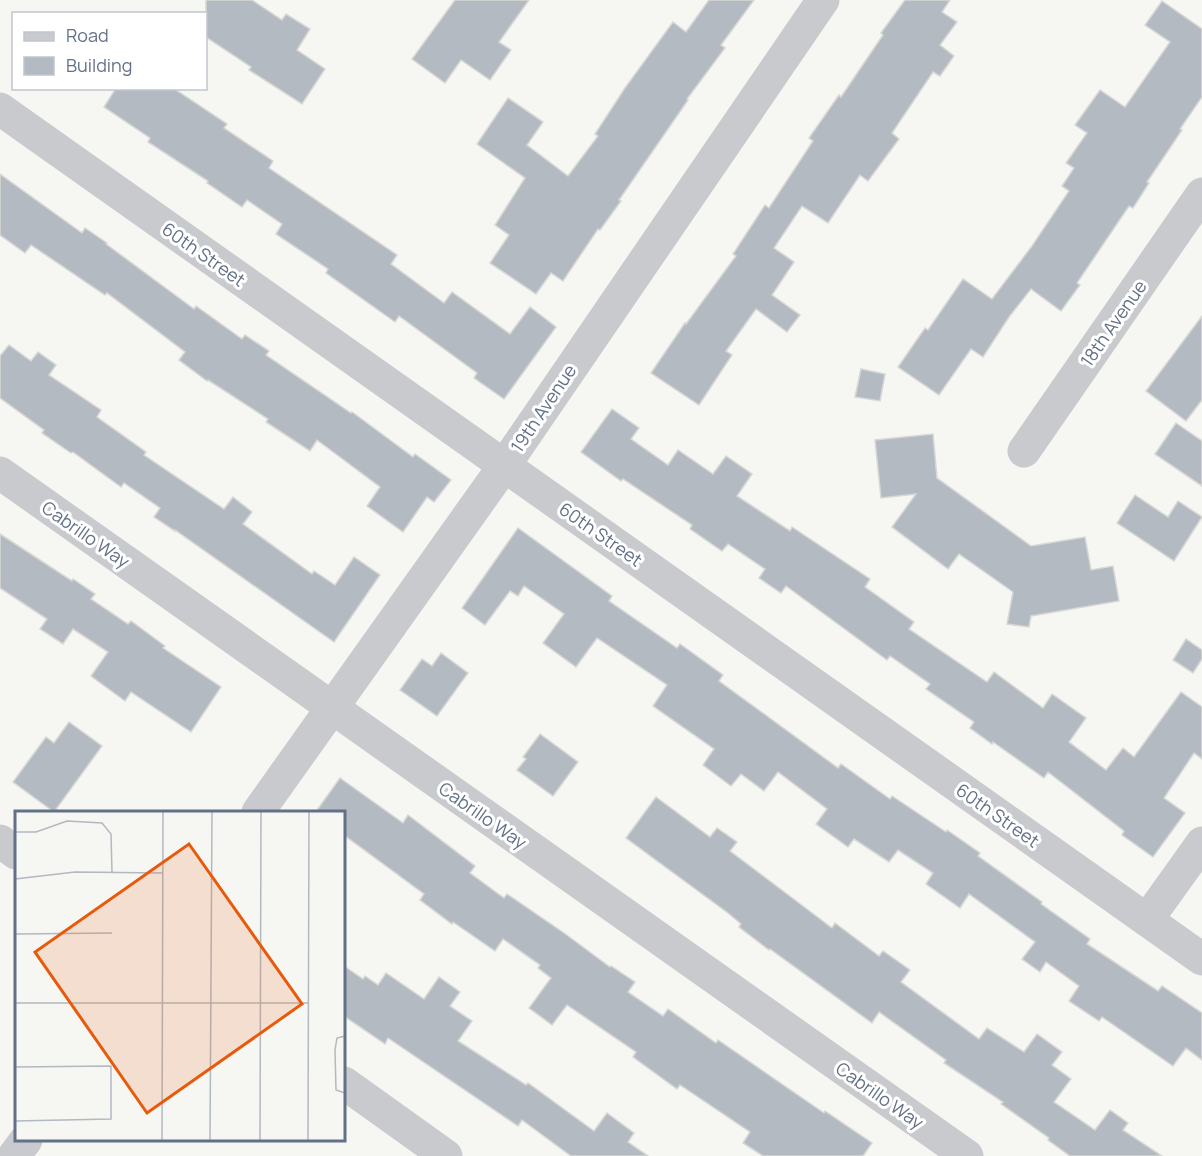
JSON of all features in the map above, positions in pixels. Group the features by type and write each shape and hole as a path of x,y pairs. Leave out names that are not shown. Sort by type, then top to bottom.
{"street":[{"name":"19th Avenue","path":"259,811 504,466 823,0"},
{"name":"60th Street","path":"0,109 1202,959"},
{"name":"18th Avenue","path":"1024,451 1202,194"},
{"name":"Cabrillo Way","path":"0,473 967,1156"},
{"path":"0,841 15,852"},
{"path":"1147,920 1202,843"},
{"path":"345,1084 446,1156"},
{"path":"14,1156 25,1141"}],"building":[{"path":"206,0 252,0 282,20 286,14 310,29 297,50 325,69 302,104 249,70 251,67 207,38"},
{"path":"455,0 529,0 499,42 511,50 490,80 461,60 445,83 412,59"},
{"path":"709,0 754,0 721,45 725,48 687,99 619,200 621,201 600,230 598,229 563,281 551,273 536,294 490,263 509,235 495,225 525,178 477,144 508,98 543,122 527,145 568,176 598,136 595,134 625,88 673,22 686,32"},
{"path":"905,0 950,0 942,12 957,22 940,45 954,56 940,76 933,72 892,133 899,139 868,181 860,175 828,223 802,206 774,248 794,262 772,295 800,315 787,332 756,309 726,351 732,355 699,405 651,373 685,323 736,256 733,254 765,205 769,208 813,141 809,138 839,95 841,97 883,35 881,33"},
{"path":"1162,1 1202,29 1202,97 1147,182 1149,183 1133,208 1129,206 1077,283 1080,285 1061,311 1031,289 1009,317 983,357 971,349 939,395 898,367 925,328 928,330 963,279 992,299 1032,246 1069,191 1062,186 1074,168 1066,163 1087,133 1075,125 1100,90 1125,107 1170,42 1145,25"},
{"path":"115,90 176,90 227,124 224,128 273,161 269,168 397,255 391,264 444,303 452,292 510,334 530,307 556,327 504,399 474,378 477,373 399,316 395,322 326,273 328,269 276,234 282,224 247,200 242,207 207,183 208,181 148,142 150,138 104,107"},
{"path":"0,174 82,233 85,228 107,243 194,309 196,306 242,339 245,335 269,351 266,355 352,412 413,457 415,454 451,480 434,502 427,497 403,532 367,506 380,487 317,440 310,451 266,422 268,419 207,381 179,360 185,352 107,293 105,295 31,245 25,253 0,235"},
{"path":"1202,316 1202,400 1186,421 1146,391"},
{"path":"9,345 31,361 38,352 56,365 49,375 101,410 97,417 146,452 144,455 224,509 233,497 252,512 243,524 312,574 314,571 335,585 354,557 380,575 334,642 154,517 160,508 124,483 121,487 73,452 71,453 42,433 44,430 0,398 0,356"},
{"path":"861,369 885,374 880,401 855,397"},
{"path":"612,409 639,428 631,439 668,465 678,450 713,474 726,456 752,474 737,496 790,531 792,527 870,579 865,587 914,622 909,629 987,682 994,672 1043,708 1052,694 1086,718 1069,742 1106,770 1123,748 1134,757 1181,692 1202,707 1202,759 1194,753 1164,798 1185,813 1153,857 1122,835 1124,831 1048,772 1044,778 970,728 974,722 926,689 930,684 890,656 887,660 786,586 781,593 759,578 765,569 728,544 722,551 690,529 692,525 623,479 621,481 581,452"},
{"path":"1176,423 1202,441 1202,486 1155,454"},
{"path":"933,434 937,478 1031,546 1085,537 1091,570 1113,566 1119,601 1031,616 1029,627 1007,624 1013,592 959,554 948,569 892,527 916,494 881,498 875,440"},
{"path":"1135,495 1168,517 1178,501 1202,517 1174,561 1117,523"},
{"path":"518,528 612,596 609,601 677,648 680,644 723,675 719,681 838,768 841,764 890,799 892,796 946,832 947,830 980,853 978,856 1090,939 1087,944 1158,991 1162,986 1202,1013 1202,1060 1186,1048 1173,1066 1102,1017 1099,1021 1069,1001 1079,986 1046,962 1040,972 1022,959 1035,942 969,894 960,908 926,884 933,873 898,850 889,862 854,839 848,847 816,824 827,809 778,772 764,791 741,774 731,786 703,765 714,749 653,706 667,685 597,638 576,667 543,643 564,614 524,586 518,596 510,591 485,625 462,608"},
{"path":"0,534 95,594 91,599 128,624 131,621 165,646 163,648 221,687 191,732 131,692 125,701 91,676 108,652 73,629 63,644 40,629 47,619 0,588"},
{"path":"1186,639 1202,650 1202,659 1193,673 1173,660"},
{"path":"441,653 468,673 437,716 400,690 422,659 432,666"},
{"path":"69,722 102,746 53,811 13,782 46,737 54,743"},
{"path":"540,734 578,762 553,796 517,770 526,759 523,757"},
{"path":"340,778 403,823 408,815 475,866 470,873 504,898 507,894 610,967 635,982 628,992 663,1016 668,1009 716,1043 718,1040 872,1143 863,1156 763,1156 743,1143 750,1132 680,1085 677,1089 633,1057 636,1052 567,1005 552,1025 529,1008 551,978 538,968 540,965 503,939 495,951 453,922 452,924 420,900 424,894 345,836 345,811 316,811"},
{"path":"656,797 710,837 717,828 737,842 730,851 832,928 835,923 879,956 883,951 910,970 901,982 979,1039 987,1028 1024,1052 1037,1034 1062,1052 1052,1065 1071,1079 1054,1102 1095,1130 1110,1110 1128,1123 1123,1130 1162,1156 1070,1156 1001,1104 1003,1102 944,1063 946,1060 879,1012 872,1023 769,950 739,927 741,924 728,913 626,838"},
{"path":"345,967 363,979 365,976 378,985 386,973 424,999 439,977 460,992 450,1006 472,1021 458,1041 526,1085 528,1083 594,1131 607,1113 634,1133 628,1142 648,1156 571,1156 522,1120 518,1126 388,1038 385,1044 345,1017"}]}
